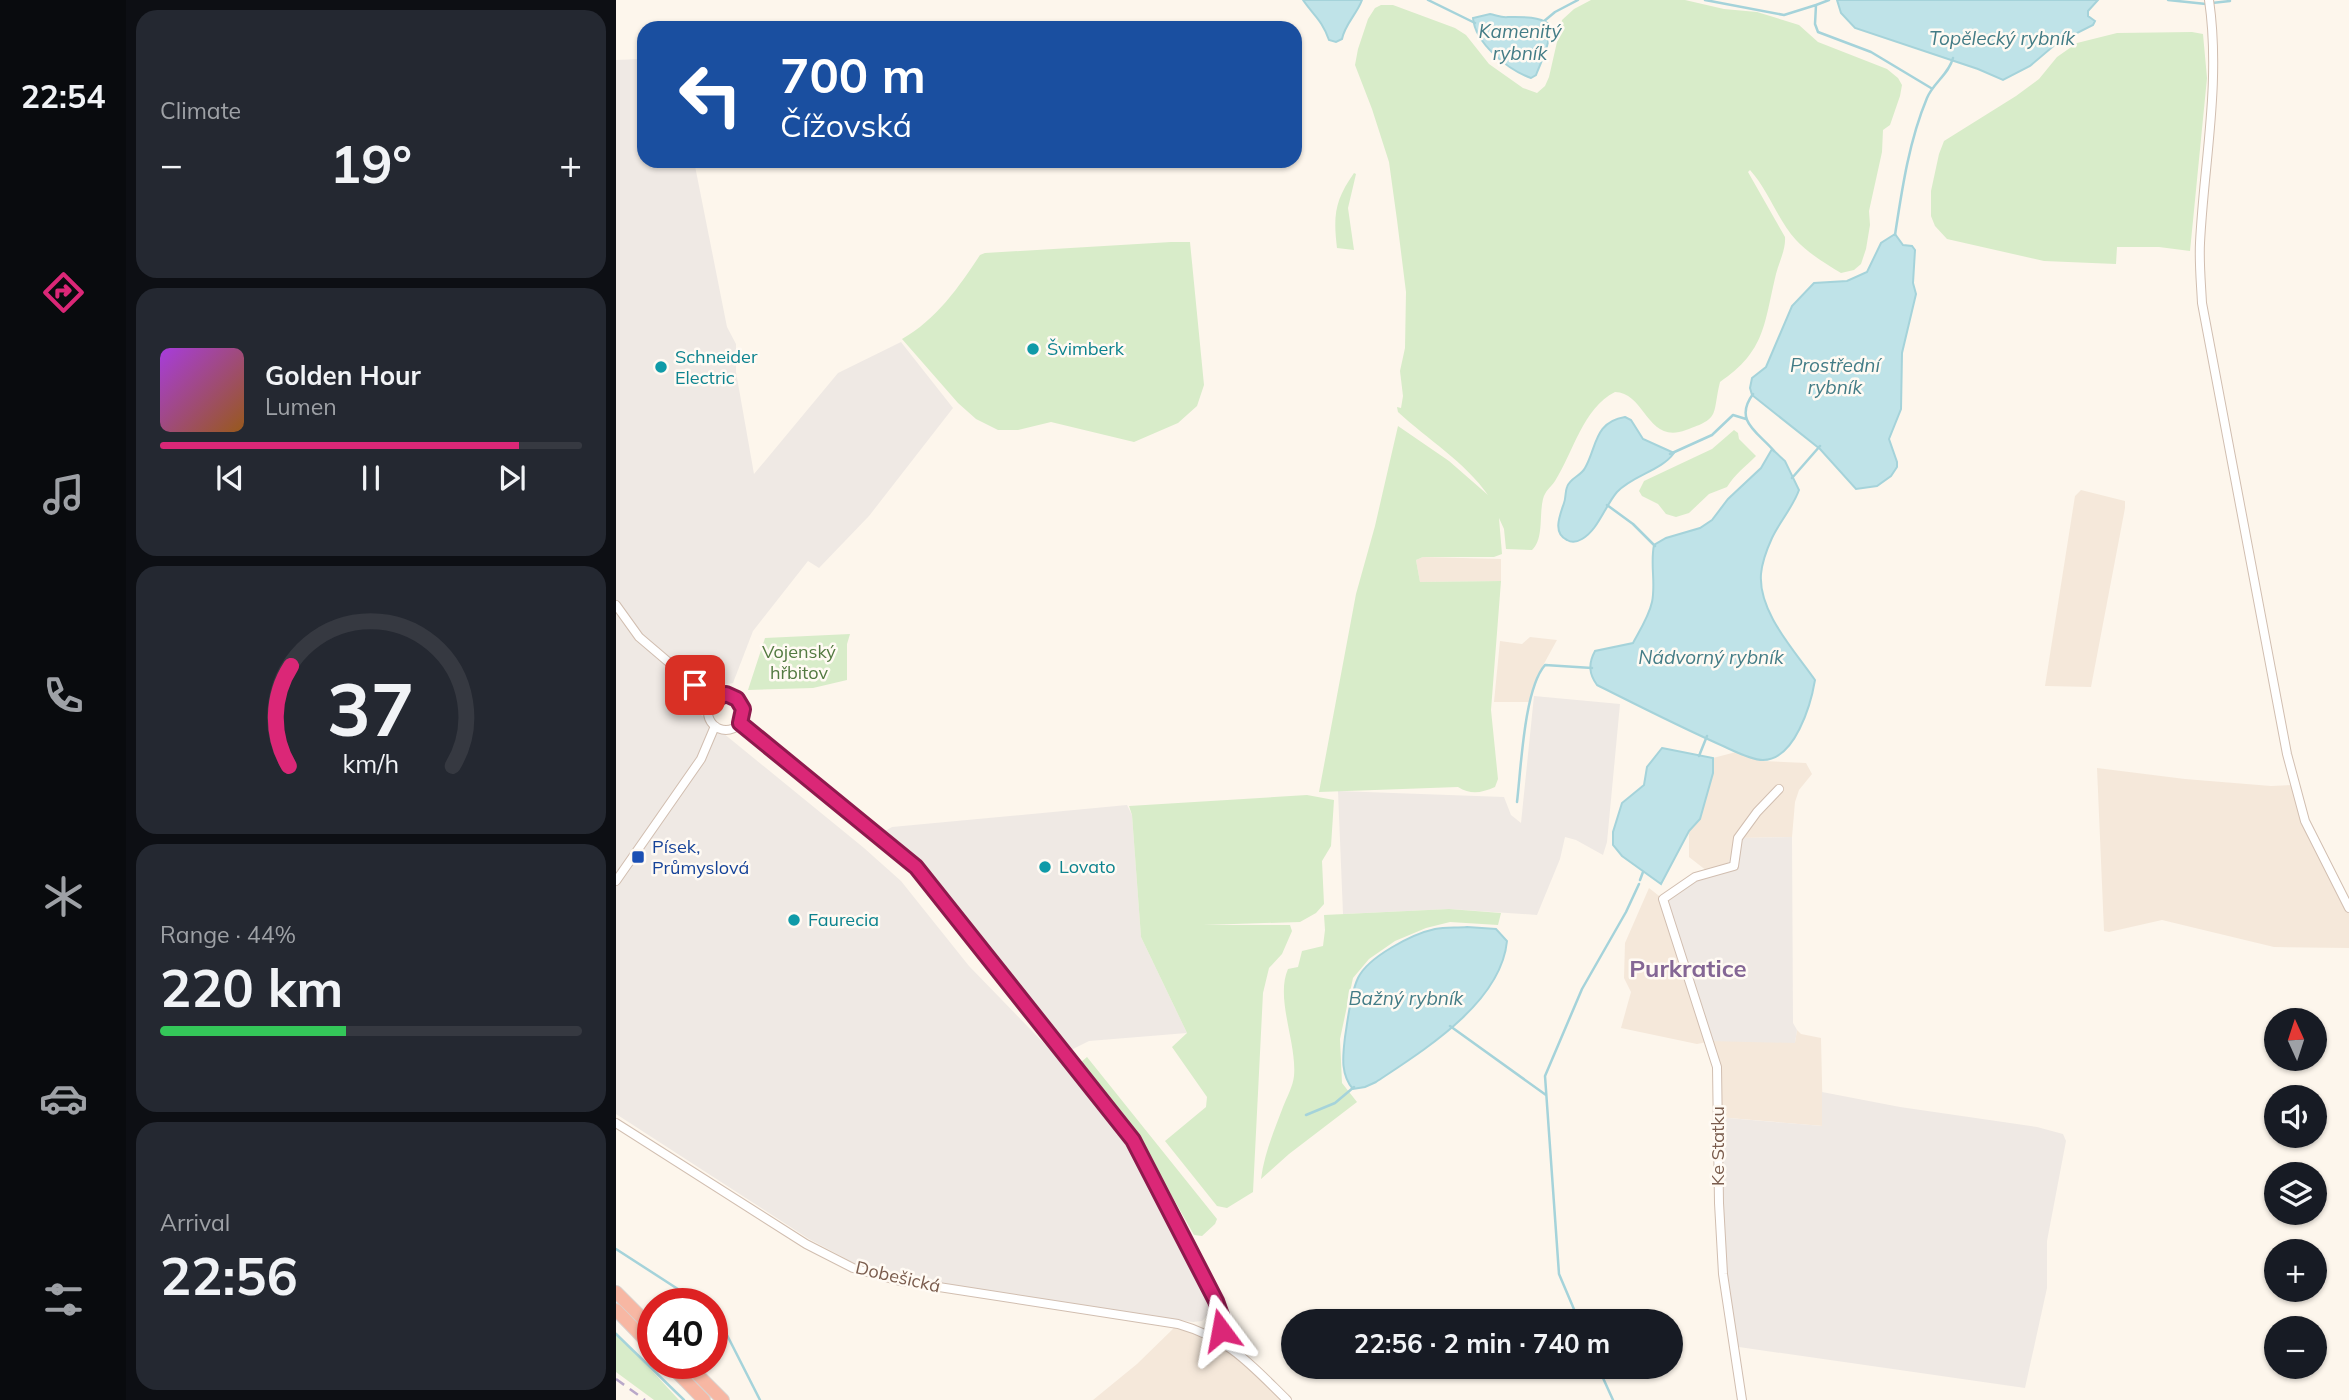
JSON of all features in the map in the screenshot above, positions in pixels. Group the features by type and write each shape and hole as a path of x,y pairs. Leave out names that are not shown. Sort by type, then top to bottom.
{"highway":[{"path":"616,1292 637,1313"},
{"path":"616,1310 637,1332"},
{"path":"684,1379 704,1400"},
{"path":"702,1379 723,1400"}],"street":[{"path":"2209,0 2214,54 2213,98 2200,245 2202,303 2287,754 2305,821 2349,908"},
{"path":"616,605 639,637 713,700"},
{"path":"726,694 737,699 743,709 740,723 722,730 715,726 708,714 713,700 726,694"},
{"path":"740,723 916,867 1133,1140 1216,1301 1222,1324 1216,1338"},
{"path":"616,881 701,759 715,726"},
{"name":"Ke Statku","path":"1742,1400 1723,1274 1718,1203 1717,1067 1663,899 1695,877 1734,866 1738,838 1757,812 1779,789"},
{"name":"Dobešická","path":"616,1123 806,1244 853,1268 900,1281 1178,1324 1216,1338 1247,1362 1287,1400"}],"shaded area":[{"path":"637,59 637,168 695,168 727,327 736,344 736,372 754,474 838,373 901,342 953,408 869,516 819,568 808,561 753,631 733,683 711,687 696,711 901,881 969,966 1066,1066 1128,1144 1210,1302 1208,1315 1202,1321 1193,1322 875,1271 809,1239 616,1114 616,60"},
{"path":"2081,490 2125,501 2125,508 2091,687 2045,686 2075,496"},
{"path":"1423,557 1501,559 1501,581 1420,582 1416,560"},
{"path":"1530,637 1557,640 1540,671 1530,702 1494,702 1500,641 1522,644"},
{"path":"1534,696 1620,704 1607,842 1603,855 1565,837 1560,859 1537,915 1449,909 1343,914 1338,791 1504,797 1511,815 1521,823"},
{"path":"1736,752 1762,761 1806,763 1812,774 1799,790 1795,802 1792,837 1739,838 1727,866 1707,871 1689,857 1689,831 1700,819 1713,773 1713,758"},
{"path":"2097,768 2185,779 2271,786 2294,785 2305,821 2349,908 2349,948 2274,947 2162,920 2104,931"},
{"path":"1127,805 1132,815 1141,937 1187,1033 1089,1041 1071,1050 923,864 885,831 892,827"},
{"path":"1792,837 1793,1023 1797,1030 1795,1043 1707,1041 1663,899 1670,891 1727,866 1738,838"},
{"path":"1649,888 1663,899 1795,1042 1797,1030 1801,1034 1821,1038 1823,1126 1717,1117 1718,1082 1707,1042 1697,1044 1621,1028 1631,992 1624,978 1625,943"},
{"path":"1822,1092 1900,1107 2037,1127 2063,1134 2066,1141 2047,1241 2047,1288 2025,1388 1732,1346 1723,1274 1717,1117 1822,1126"},
{"path":"1178,1324 1216,1338 1284,1400 1093,1400 1137,1364"}],"green space":[{"path":"1591,0 1685,0 1724,9 1757,12 1799,25 1818,42 1887,69 1898,78 1902,85 1900,96 1890,125 1883,130 1882,152 1869,211 1866,249 1861,264 1854,270 1841,273 1806,249 1789,232 1750,170 1748,172 1785,237 1784,246 1761,335 1746,359 1720,382 1715,409 1710,418 1686,430 1673,433 1663,431 1634,400 1615,392 1604,399 1587,420 1555,481 1545,494 1538,540 1532,550 1506,549 1504,529 1499,518 1502,554 1494,557 1423,557 1416,560 1420,582 1501,581 1491,710 1498,779 1495,787 1476,792 1458,787 1319,792 1356,594 1398,426 1449,461 1488,495 1457,461 1398,412 1397,407 1401,408 1403,396 1400,371 1405,348 1406,292 1389,162 1355,65 1368,19 1375,8 1393,5 1455,28 1466,35 1489,64 1523,88 1537,93 1545,86 1549,77 1562,20 1574,9"},
{"path":"2117,33 2203,34 2207,78 2190,251 2159,247 2117,247 2116,264 2044,261 1947,239 1935,226 1931,216 1931,191 1944,141 2016,96 2039,79 2057,57 2077,43"},
{"path":"1354,173 1356,174 1348,208 1354,250 1337,248 1335,226 1339,200"},
{"path":"1190,242 1204,385 1197,406 1178,423 1134,442 1051,422 1018,430 998,430 976,419 958,403 902,339 936,313 980,255 985,253"},
{"path":"1734,430 1756,456 1727,487 1709,494 1689,513 1676,517 1666,514 1658,504 1642,496 1639,491 1644,481 1712,449"},
{"name":"Vojenský hřbitov","path":"850,634 847,644 847,680 813,688 748,690 765,638"},
{"path":"1307,795 1334,800 1331,846 1322,861 1324,904 1316,913 1300,922 1203,925 1290,925 1292,931 1282,954 1269,968 1263,993 1253,1192 1227,1208 1217,1206 1165,1141 1206,1107 1207,1097 1172,1047 1187,1033 1141,937 1132,815 1129,806"},
{"path":"1449,909 1501,913 1498,925 1450,922 1426,928 1395,941 1369,959 1353,978 1340,1039 1342,1083 1357,1102 1261,1179 1264,1161 1294,1076 1285,1007 1285,981 1288,969 1298,967 1302,951 1323,946 1324,915"},
{"path":"1087,1057 1217,1219 1202,1236 1194,1235 1137,1134 1080,1063"},
{"path":"616,1332 637,1355 637,1379 660,1379 679,1400 654,1400 616,1372"}],"water":[{"path":"1303,0 1362,0 1342,39 1336,42 1329,40 1321,23"},
{"name":"Topělecký rybník","path":"1837,0 2098,0 2088,11 2088,16 2095,21 2093,25 2057,43 2030,66 2003,80 1855,28 1841,13"},
{"name":"Kamenitý rybník","path":"1490,14 1535,18 1549,24 1548,43 1536,75 1531,78 1513,69 1486,46 1473,18"},
{"name":"Prostřední rybník","path":"1895,234 1903,245 1912,246 1915,250 1913,283 1916,294 1902,353 1901,409 1889,439 1897,467 1891,476 1877,486 1856,489 1820,449 1752,395 1750,388 1752,378 1766,367 1792,306 1814,283 1847,281 1867,272 1881,243"},
{"path":"1625,417 1631,420 1643,439 1674,453 1662,464 1617,492 1588,535 1578,541 1569,541 1562,537 1558,528 1567,487 1585,468 1602,430 1607,424"},
{"name":"Nádvorný rybník","path":"1772,449 1785,461 1799,490 1767,551 1761,574 1762,588 1771,617 1815,680 1800,729 1784,751 1774,758 1763,760 1737,753 1597,685 1590,665 1595,651 1633,643 1641,628 1652,602 1654,545 1666,538 1700,528 1712,520 1728,499 1761,468"},
{"path":"1662,748 1713,758 1713,773 1700,819 1689,831 1661,884 1622,856 1613,845 1613,832 1622,803 1644,785 1647,767"},
{"name":"Bažný rybník","path":"1435,929 1496,929 1507,941 1502,964 1491,985 1476,1004 1437,1040 1376,1082 1353,1089 1344,1071 1345,1037 1351,999 1363,970 1381,955 1415,936"}],"waterway":[{"path":"1428,0 1475,23"},
{"path":"1543,22 1578,0"},
{"path":"1705,0 1784,15 1816,5"},
{"path":"1829,0 1816,5 1815,24 1818,32 1871,52 1931,88"},
{"path":"2168,0 2206,4"},
{"path":"2212,3 2230,1"},
{"path":"1895,235 1915,131 1930,93 1953,58"},
{"path":"1753,394 1748,403 1747,419 1755,432 1774,451"},
{"path":"1670,454 1712,435 1733,415 1746,419"},
{"path":"1792,478 1820,446"},
{"path":"1607,505 1633,524 1655,546"},
{"path":"1517,802 1528,710 1538,676 1545,665 1592,668"},
{"path":"1699,756 1707,736"},
{"path":"1640,880 1643,872"},
{"path":"1574,1309 1559,1274 1545,1076 1582,989 1639,884"},
{"path":"1450,1026 1546,1095"},
{"path":"1306,1115 1335,1103 1354,1087"},
{"path":"616,1249 676,1288"},
{"path":"616,1334 684,1400"},
{"path":"728,1337 760,1400"},
{"path":"1603,1379 1613,1400"}],"railway":[{"path":"616,1379 645,1400"}],"place":[{"name":"Švimberk","path":"1033,349"},
{"name":"Schneider Electric","path":"661,367"},
{"name":"Písek, Průmyslová","path":"638,857"},
{"name":"Lovato","path":"1045,867"},
{"name":"Faurecia","path":"794,920"}],"district":[{"name":"Purkratice","path":"1688,969"}],"route":[{"path":"695,685 713,700 726,694 737,699 743,709 740,723 916,867 1133,1140 1216,1301 1222,1318 1221,1330"}]}
